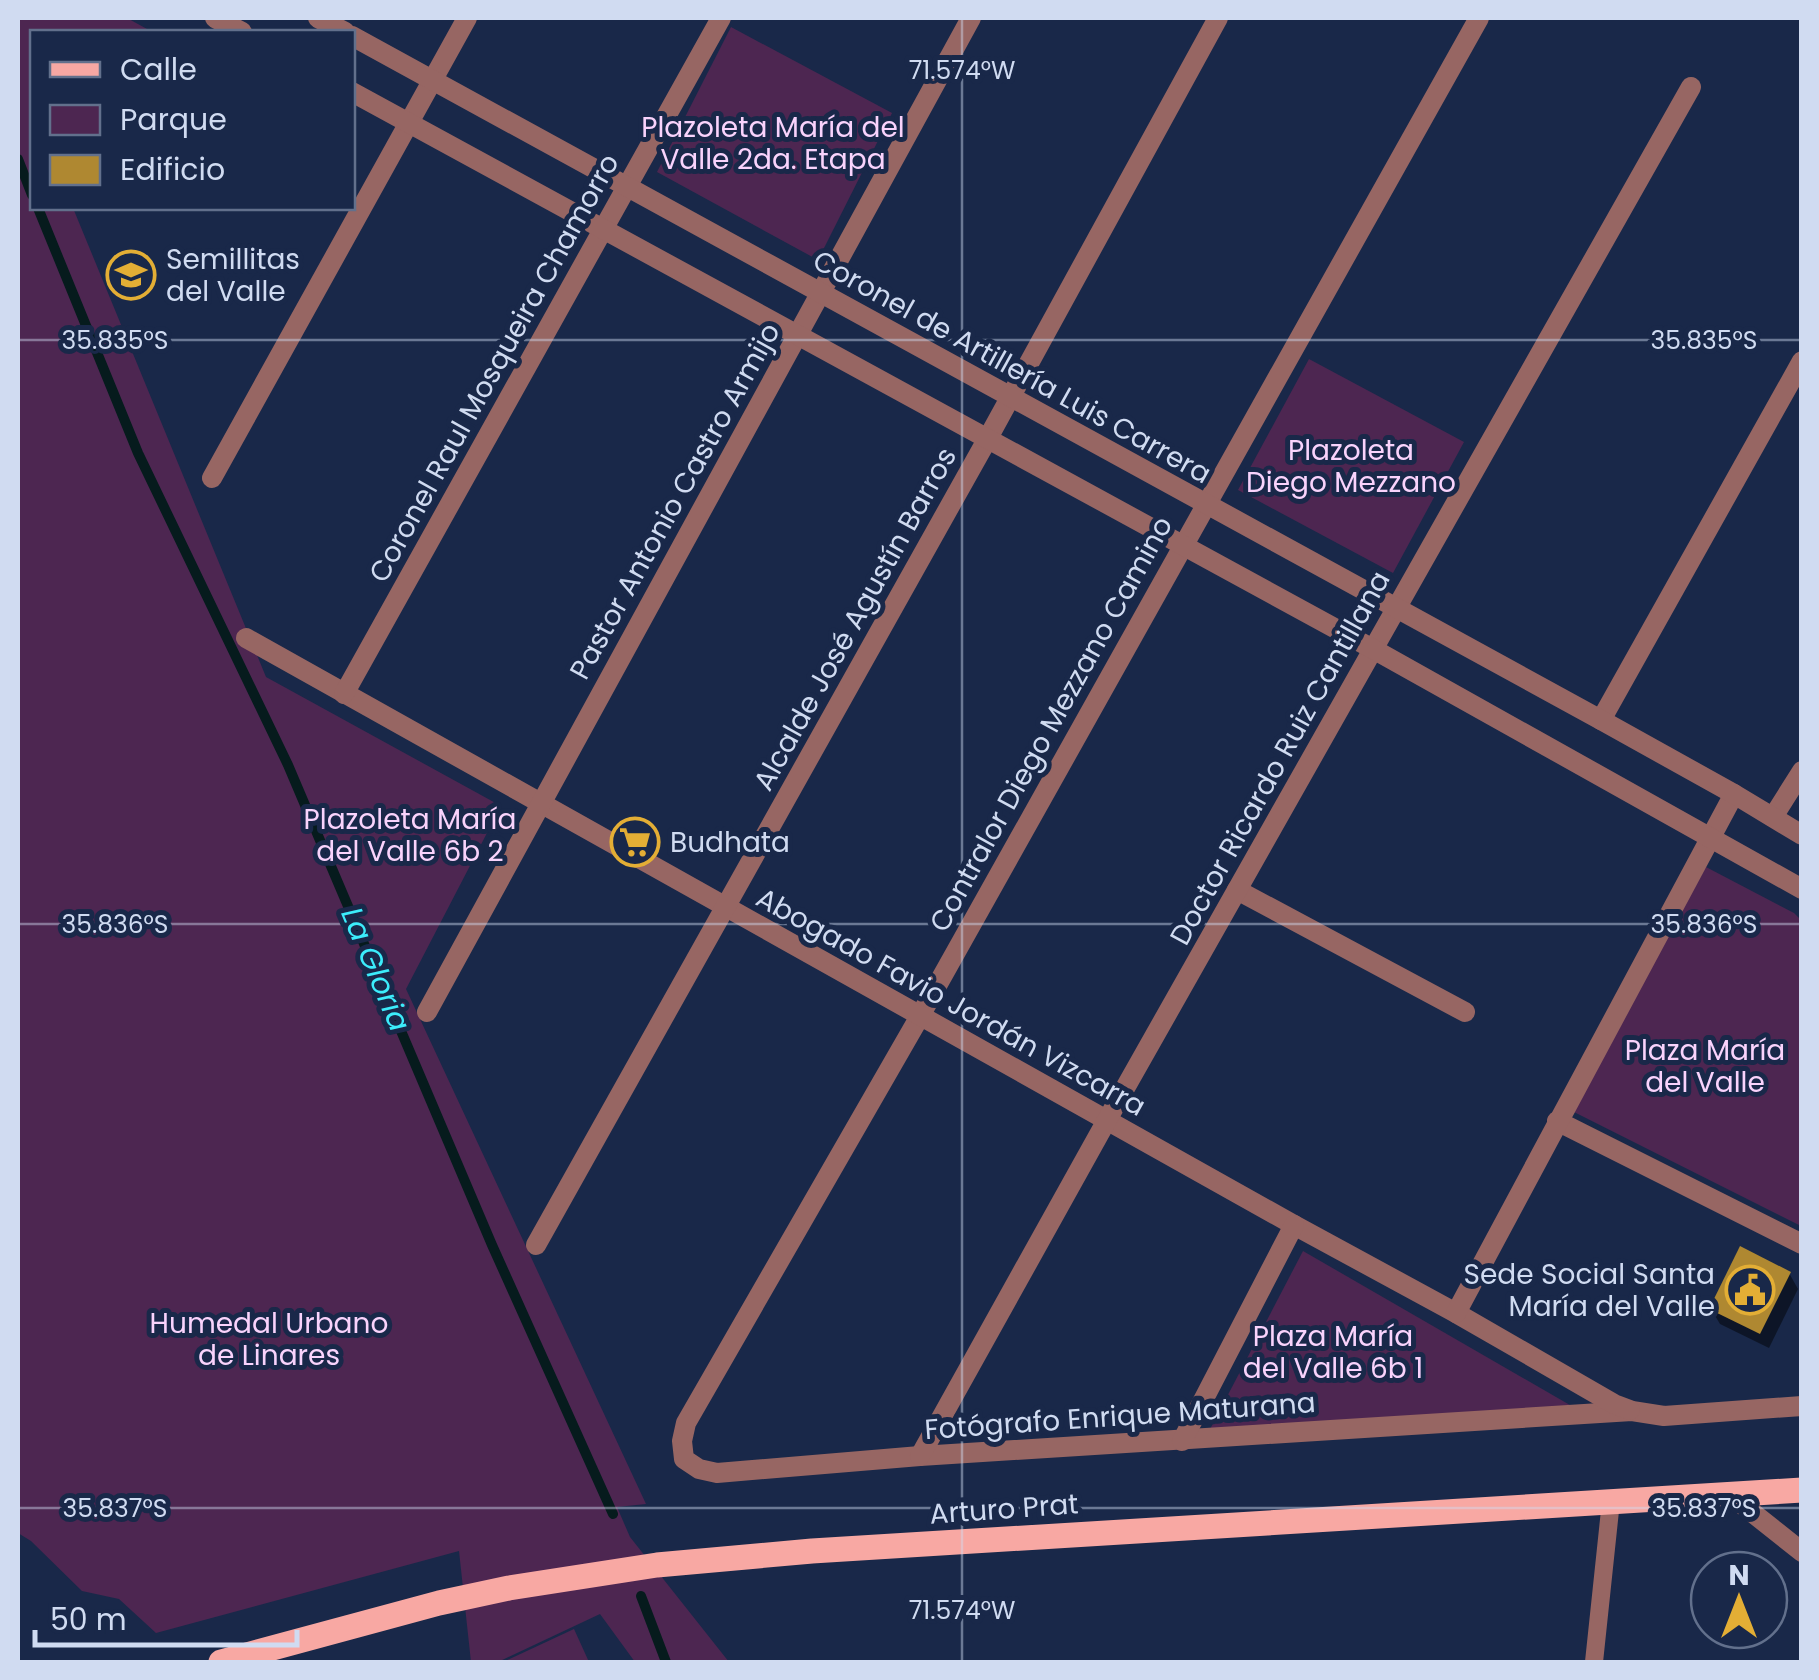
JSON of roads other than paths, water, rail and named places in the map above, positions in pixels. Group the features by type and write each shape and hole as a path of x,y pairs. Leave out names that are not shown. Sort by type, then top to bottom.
{"main road":[{"name":"Arturo Prat","path":"222,1662 457,1599 658,1564 812,1551 1802,1490"}],"street":[{"path":"214,18 238,30"},
{"path":"318,18 341,30"},
{"path":"212,478 467,18"},
{"name":"Coronel Raul Mosqueira Chamorro","path":"344,694 721,18"},
{"name":"Pastor Antonio Castro Armijo","path":"427,1012 971,18"},
{"name":"Alcalde José Agustín Barros","path":"536,1245 988,438 1218,18"},
{"name":"Contralor Diego Mezzano Camino","path":"684,1459 686,1423 920,1016 1479,18"},
{"name":"Coronel de Artillería Luis Carrera","path":"355,38 1601,720 1802,835"},
{"name":"Doctor Ricardo Ruiz Cantillana","path":"920,1456 1690,88"},
{"path":"355,94 1374,648 1802,889"},
{"path":"1601,720 1802,361"},
{"name":"Abogado Favio Jordán Vizcarra","path":"246,638 1294,1226 1632,1411"},
{"path":"1773,817 1802,771"},
{"path":"1456,1313 1734,794"},
{"path":"1237,890 1465,1012"},
{"path":"1557,1122 1802,1244"},
{"path":"1182,1441 1294,1226"},
{"name":"Fotógrafo Enrique Maturana","path":"684,1459 699,1469 717,1473 920,1456 1632,1411 1664,1416 1802,1406"},
{"path":"1729,1494 1802,1552"}],"lane":[{"path":"1594,1662 1611,1501"}],"waterway":[{"name":"La Gloria","path":"18,159 30,190"},
{"name":"La Gloria","path":"39,210 138,453 288,765 492,1245 613,1514"},
{"path":"641,1596 666,1662"}],"place":[{"name":"Semillitas del Valle","path":"131,275"},
{"name":"Budhata","path":"635,842"},
{"name":"Sede Social Santa María del Valle","path":"1750,1290"}],"park label":[{"name":"Plazoleta María del Valle 2da. Etapa","path":"773,143"},
{"name":"Plazoleta Diego Mezzano","path":"1351,466"},
{"name":"Plazoleta María del Valle 6b 2","path":"410,835"},
{"name":"Plaza María del Valle","path":"1705,1066"},
{"name":"Humedal Urbano de Linares","path":"269,1339"},
{"name":"Plaza María del Valle 6b 1","path":"1333,1352"}]}
